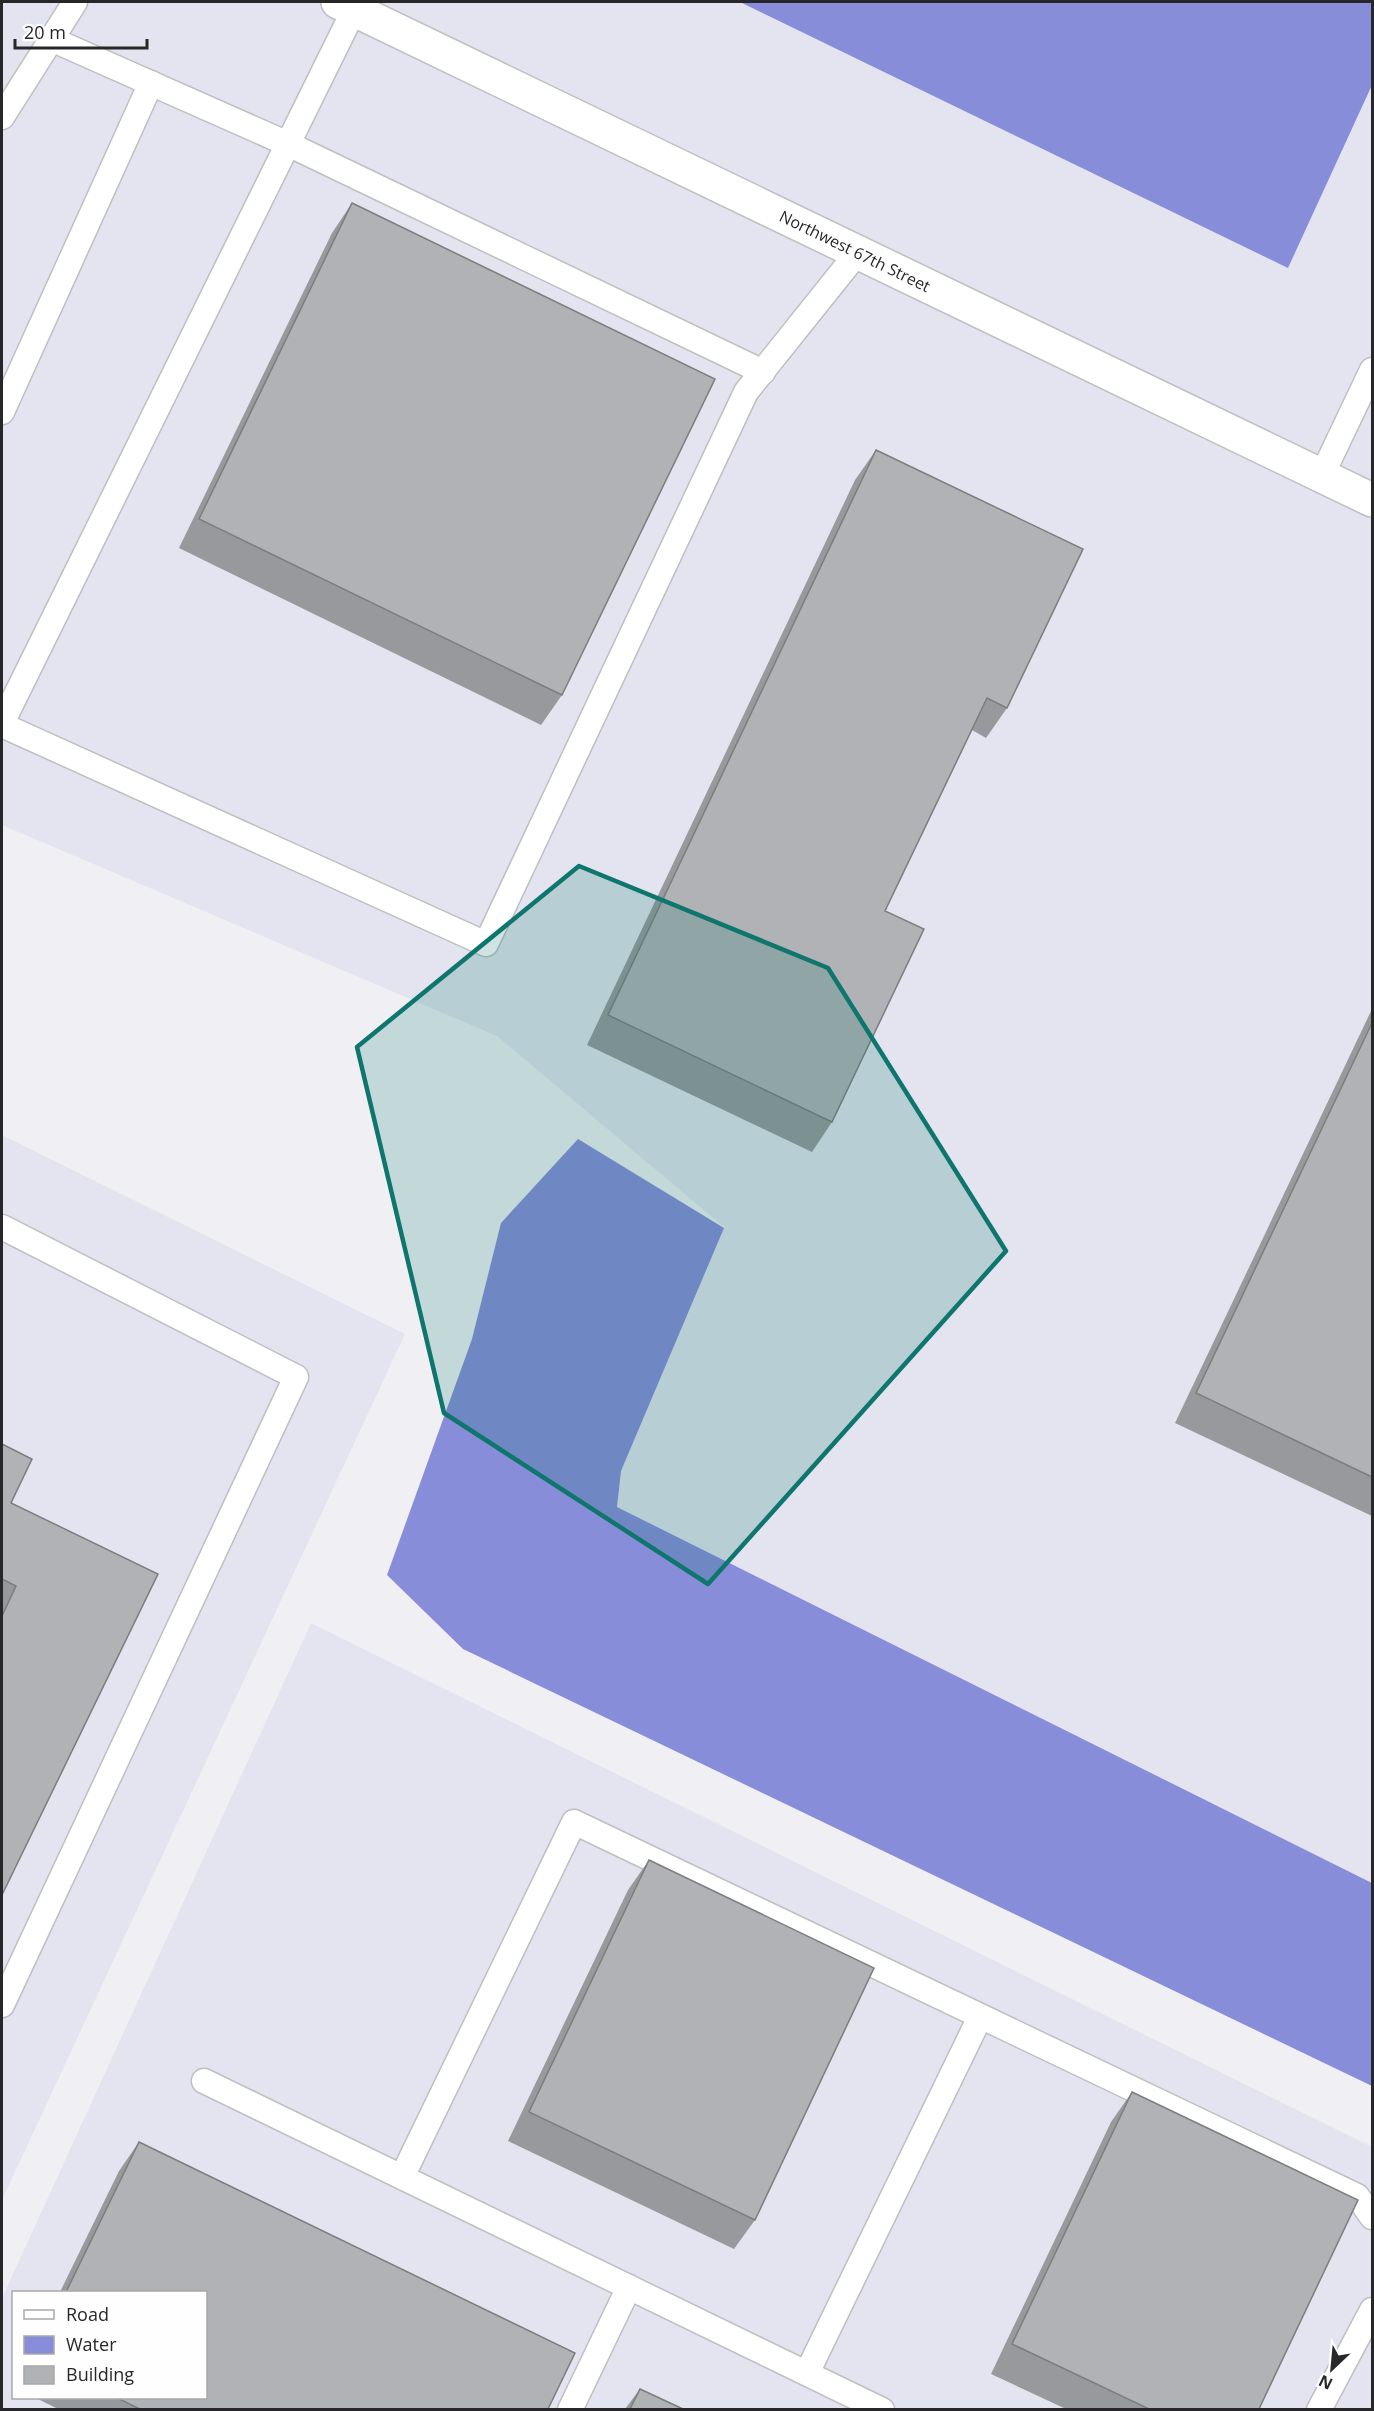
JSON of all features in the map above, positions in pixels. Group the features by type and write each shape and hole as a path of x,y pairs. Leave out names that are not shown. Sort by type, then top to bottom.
{"street":[{"name":"Northwest 67th Street","path":"346,6 1372,500"}],"lane":[{"path":"2,117 75,2"},
{"path":"346,6 288,144 2,724 486,944 746,392 858,252"},
{"path":"51,39 288,144 763,372"},
{"path":"2,412 151,83"},
{"path":"1322,475 1372,370"},
{"path":"2,1227 296,1377 2,2005"},
{"path":"402,2177 574,1822 1356,2196 1372,2217"},
{"path":"807,2373 980,2017"},
{"path":"204,2081 882,2409"},
{"path":"570,2409 629,2287"},
{"path":"1319,2409 1372,2310"}],"highlighted area":[{"path":"579,866 828,968 1006,1251 708,1584 444,1413 357,1047"}],"shaded area":[{"path":"2,2 1372,2 1372,1883 617,1507 621,1471 724,1227 497,1036 2,825"},
{"path":"2,1135 405,1334 2,2200"},
{"path":"311,1623 1372,2147 1372,2409 2,2410 2,2298"}],"water":[{"path":"740,2 1372,2 1372,85 1288,268"},
{"path":"578,1139 724,1228 621,1471 617,1507 1372,1883 1372,2086 463,1649 387,1575 472,1339 501,1223"}],"building":[{"path":"352,203 715,379 562,695 199,519"},
{"path":"876,450 1083,549 1007,708 987,698 885,911 924,929 832,1122 608,1015"},
{"path":"1372,1023 1372,1477 1196,1393"},
{"path":"2,1444 32,1459 11,1503 158,1574 2,1895 2,1616 16,1586 2,1579"},
{"path":"649,1860 874,1968 755,2220 529,2112"},
{"path":"1132,2092 1358,2200 1259,2409 1149,2409 1012,2344"},
{"path":"139,2142 575,2353 548,2409 140,2409 119,2399 207,2399 207,2291 66,2291"},
{"path":"640,2389 683,2409 630,2409"}]}
